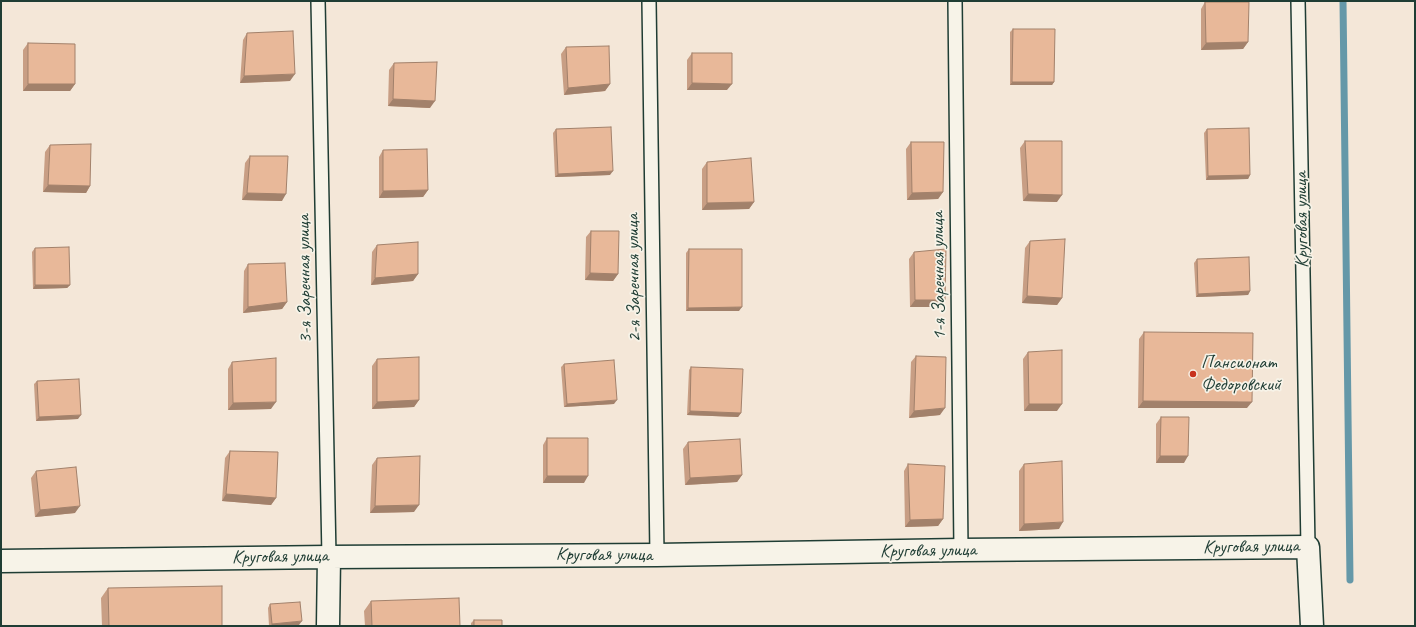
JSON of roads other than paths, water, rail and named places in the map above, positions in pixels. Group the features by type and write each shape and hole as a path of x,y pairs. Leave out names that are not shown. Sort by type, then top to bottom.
{"street":[{"name":"Круговая улица","path":"1,561 1308,547"},
{"path":"1308,547 1312,626"},
{"path":"328,626 329,557"}],"lane":[{"name":"3-я Заречная улица","path":"318,1 329,557"},
{"name":"2-я Заречная улица","path":"649,1 657,555"},
{"name":"1-я Заречная улица","path":"955,1 961,550"},
{"name":"Круговая улица","path":"1298,1 1308,547"}],"waterway":[{"path":"1343,1 1350,580"}],"place":[{"name":"Пансионат Федоровский","path":"1193,374"}]}
